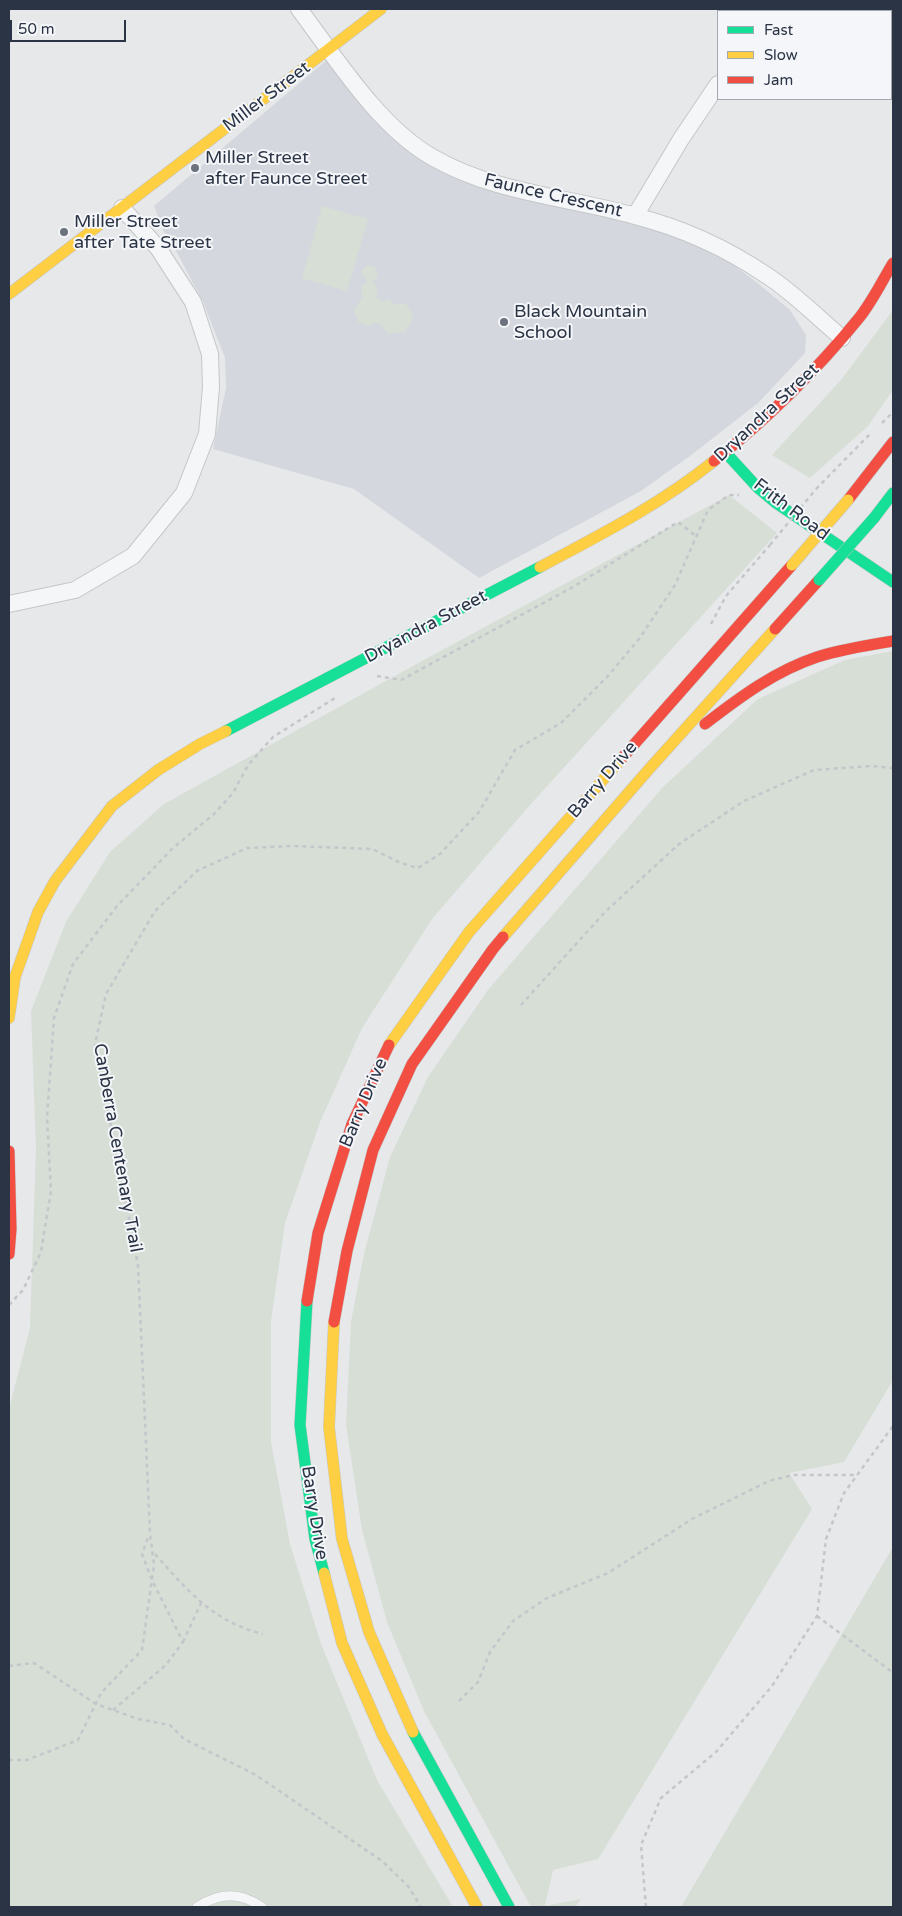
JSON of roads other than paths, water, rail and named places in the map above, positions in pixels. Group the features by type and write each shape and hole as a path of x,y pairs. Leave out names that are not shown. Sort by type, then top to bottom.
{"main road":[{"name":"Miller Street","path":"9,294 381,9"},
{"name":"Dryandra Street","path":"9,1018 14,978 38,912 54,880 112,806 158,770 200,744 374,655 627,521 696,476 726,453 786,398 842,338 860,316 893,263"},
{"name":"Barry Drive","path":"477,1907 382,1734 374,1716 342,1643 315,1539 300,1425 306,1310 318,1233 352,1124 389,1044 469,932 792,565 848,500 893,442"},
{"name":"Frith Road","path":"726,453 758,488 776,503 893,582"},
{"name":"Barry Drive","path":"509,1907 407,1721 369,1632 342,1539 329,1427 334,1324 347,1251 373,1150 412,1064 493,949 650,768 874,518 893,493"},
{"name":"Frith Road","path":"861,560 893,571"},
{"path":"650,768 724,709 764,682 783,672 824,655 893,641"},
{"path":"9,1151 11,1229 9,1254"}],"street":[{"name":"Faunce Crescent","path":"299,9 364,96 403,136 432,157 482,180 636,216 677,229 730,253 768,276 842,338"},
{"path":"636,216 681,139 717,85"},
{"path":"9,604 75,590 133,556 184,493 207,434 211,387 210,354 192,302 158,248 122,208"}],"lane":[{"path":"197,1907 204,1902 230,1895 243,1896 262,1907"}],"place":[{"name":"Miller Street after Faunce Street","path":"195,168"},
{"name":"Miller Street after Tate Street","path":"64,232"},
{"name":"Black Mountain School","path":"504,322"}]}
